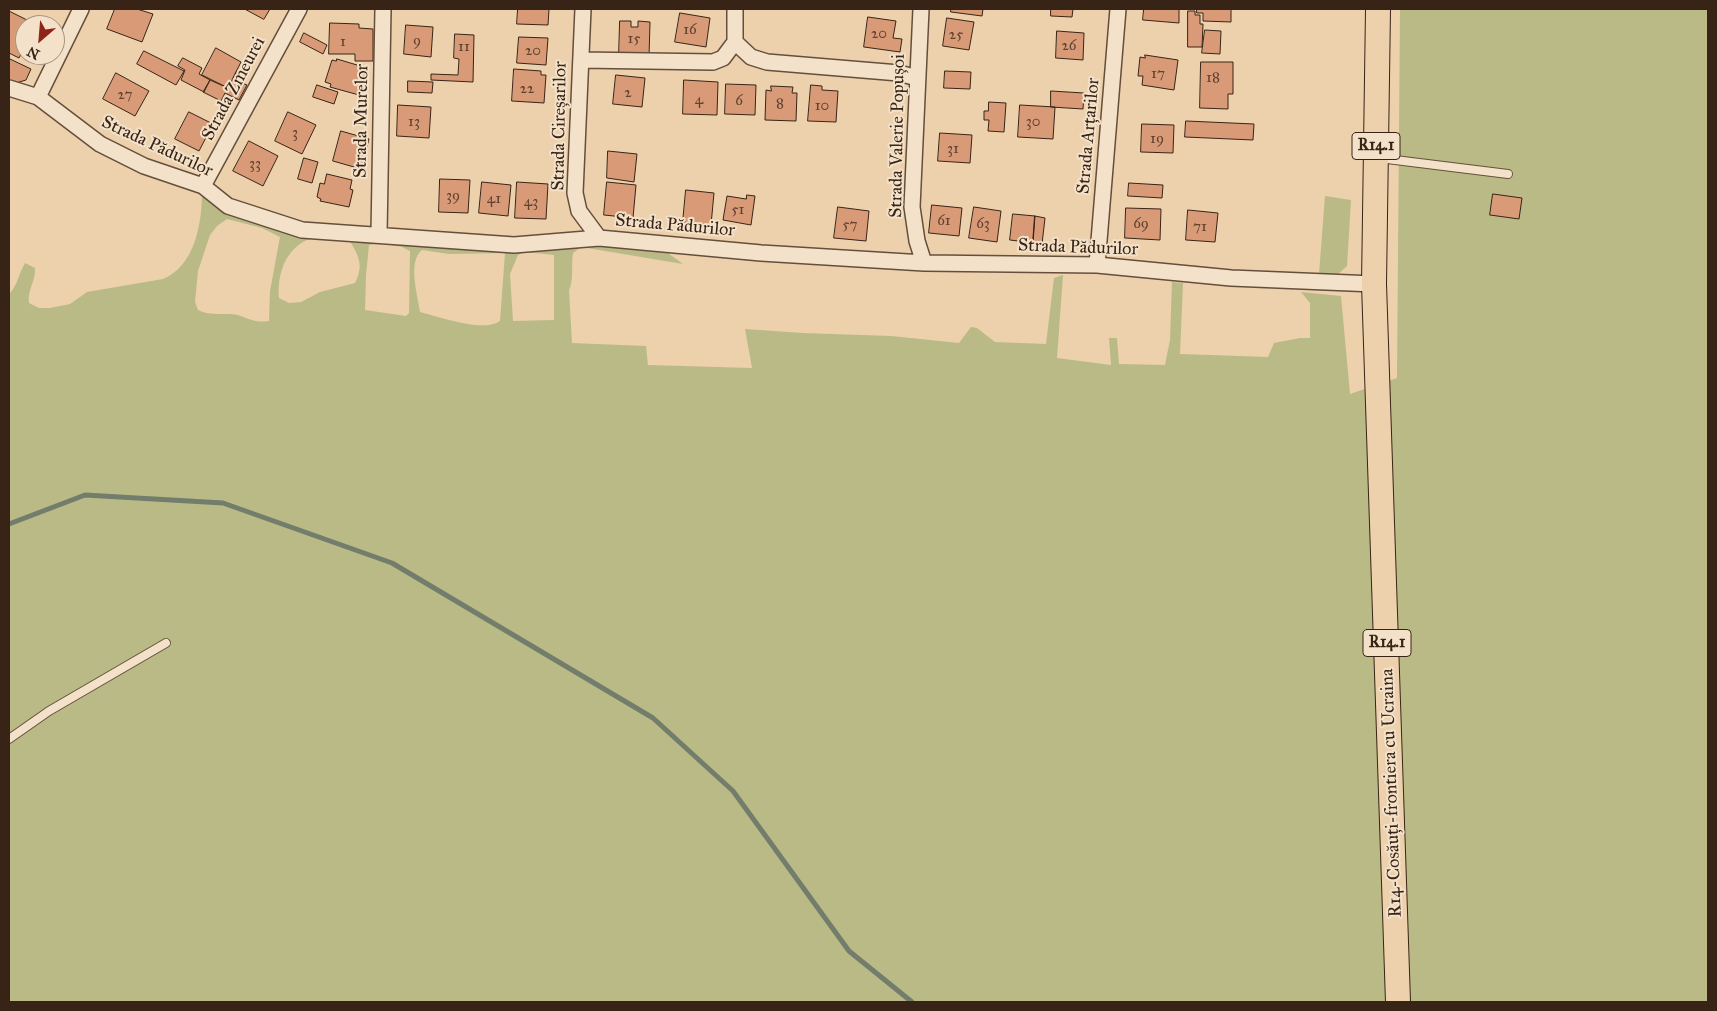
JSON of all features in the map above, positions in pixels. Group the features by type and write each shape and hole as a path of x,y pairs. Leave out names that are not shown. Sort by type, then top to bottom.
{"main road":[{"name":"R14.1","path":"1374,284 1378,9"},
{"name":"R14-Cosăuți-frontiera cu Ucraina","path":"1374,284 1398,1002"}],"street":[{"path":"38,97 81,9"},
{"name":"Strada Zmeurei","path":"203,186 299,9"},
{"name":"Strada Murelor","path":"379,234 383,9"},
{"name":"Strada Cireșarilor","path":"583,9 576,193 579,211 599,238"},
{"path":"580,60 713,62 723,58 735,42 735,9"},
{"name":"Strada Valerie Popușoi","path":"921,9 912,207 917,241 924,263"},
{"name":"Strada Arțarilor","path":"1097,265 1118,9"},
{"path":"735,42 751,57 767,62 899,72 917,78"},
{"name":"Strada Pădurilor","path":"9,88 38,97 100,144 152,169 203,186 228,206 302,230 379,234 464,243 514,245 599,238 761,253 924,263 1097,265 1231,278 1374,284"}],"lane":[{"path":"1375,158 1508,174"},
{"path":"9,739 57,706 166,643"}],"green space":[{"path":"1400,9 1708,9 1708,1002 9,1002 9,294 14,288 25,263 35,268 29,294 29,303 39,308 70,304 87,292 163,279 174,273 189,254 198,230 202,192 275,226 661,248 683,264 581,247 573,253 572,258 569,290 572,343 646,346 648,365 752,368 745,329 891,336 959,343 971,327 977,328 995,342 1046,344 1054,278 1063,275 1057,358 1111,365 1109,338 1117,338 1119,364 1165,365 1170,340 1172,282 1183,283 1180,354 1268,357 1274,343 1310,338 1310,303 1301,292 1341,296 1350,394 1397,378","holes":["227,219 262,228 280,237 270,291 269,321 256,321 233,314 213,314 198,310 195,302 198,271 210,235 217,226","334,236 350,241 359,261 358,277 355,283 320,292 301,302 289,303 279,298 279,282 283,266 296,247 306,240","381,243 402,247 410,251 409,313 406,316 365,310 369,245","422,250 449,254 505,253 500,321 493,324 473,325 420,312 414,271 415,262","525,252 554,255 554,320 513,321 510,274 518,255"]},
{"path":"1325,196 1351,200 1347,266 1336,276 1319,274"}],"building":[{"path":"115,9 137,9 153,14 142,42 107,29"},
{"path":"245,9 270,9 264,19"},
{"path":"518,9 549,9 548,25 517,24"},
{"path":"951,9 983,9 982,16 951,12"},
{"path":"1051,9 1073,9 1072,17 1051,16"},
{"path":"1144,9 1179,9 1179,23 1143,20"},
{"path":"1197,9 1231,9 1231,22 1203,21 1203,13 1197,13"},
{"path":"9,11 17,15 15,15 15,56 9,53"},
{"path":"1188,11 1195,11 1195,15 1200,15 1200,24 1203,24 1202,47 1188,47"},
{"path":"680,13 710,18 706,47 675,42"},
{"path":"868,17 896,21 893,38 902,39 900,52 864,47"},
{"path":"947,18 974,22 969,50 943,46"},
{"path":"620,21 631,21 631,27 638,27 638,21 650,22 649,57 619,56"},
{"path":"330,23 359,24 359,28 373,29 373,61 355,61 355,54 329,54"},
{"path":"406,25 433,27 431,57 404,54"},
{"path":"1205,30 1221,31 1220,54 1202,53"},
{"path":"1057,31 1084,33 1083,60 1056,58"},
{"path":"304,33 327,45 323,54 300,42"},
{"path":"455,34 474,35 473,82 431,80 431,74 458,75 459,59 454,58"},
{"path":"519,37 548,38 546,65 517,63"},
{"path":"216,48 241,62 228,88 202,75"},
{"path":"144,51 184,71 176,85 137,64"},
{"path":"1145,55 1178,60 1174,90 1142,85 1143,76 1138,76 1140,57 1145,58"},
{"path":"183,58 202,68 199,74 210,80 204,92 181,80 185,70 178,66"},
{"path":"10,59 15,61 15,65 23,65 31,69 26,80 16,83 9,80"},
{"path":"337,59 367,68 359,95 330,87 331,84 325,82 332,60 336,61"},
{"path":"1201,62 1233,62 1233,94 1228,94 1228,109 1200,108"},
{"path":"514,69 541,71 541,75 546,75 544,103 512,101"},
{"path":"237,71 246,76 242,83 247,85 239,100 225,93 221,101 203,92 210,80 228,88"},
{"path":"945,71 971,72 970,89 944,88"},
{"path":"116,73 149,91 135,116 103,99"},
{"path":"616,75 645,78 642,107 613,104"},
{"path":"684,80 718,82 717,115 683,114"},
{"path":"408,81 433,82 432,93 408,92"},
{"path":"726,84 756,85 755,115 725,114"},
{"path":"317,85 338,92 334,104 313,97"},
{"path":"811,85 822,86 822,90 838,91 836,122 808,121"},
{"path":"771,86 793,87 792,93 797,93 796,121 765,120 766,90 771,91"},
{"path":"1051,91 1084,93 1083,109 1051,107"},
{"path":"989,102 1006,103 1004,132 988,131 989,120 984,120 984,111 988,111"},
{"path":"398,105 431,107 429,138 397,136"},
{"path":"1020,105 1055,107 1053,139 1018,137"},
{"path":"189,112 213,124 199,151 175,139"},
{"path":"288,112 316,125 302,154 275,141"},
{"path":"1186,121 1254,124 1253,140 1185,137"},
{"path":"1142,124 1174,125 1173,153 1141,152"},
{"path":"341,131 369,139 361,169 333,161"},
{"path":"940,133 972,135 970,163 938,161"},
{"path":"249,141 278,156 263,186 233,171"},
{"path":"608,151 637,154 634,182 607,178"},
{"path":"304,158 318,162 312,183 298,179"},
{"path":"327,174 352,180 350,189 353,190 349,207 320,201 321,199 317,197 320,183 324,184"},
{"path":"440,179 470,180 468,213 439,212"},
{"path":"482,182 511,185 508,216 479,213"},
{"path":"517,182 548,184 546,219 515,218"},
{"path":"607,182 636,185 633,218 604,215"},
{"path":"1129,183 1163,185 1162,198 1128,196"},
{"path":"686,190 714,193 711,225 683,222"},
{"path":"1493,194 1522,198 1519,219 1490,215"},
{"path":"747,195 755,196 751,225 723,220 727,196 746,199"},
{"path":"932,205 962,208 959,236 929,233"},
{"path":"838,207 869,211 866,241 834,238"},
{"path":"974,207 1001,211 997,242 969,238"},
{"path":"1126,208 1161,209 1160,240 1125,238"},
{"path":"1188,210 1218,213 1215,242 1186,240"},
{"path":"1013,214 1035,216 1033,243 1010,240"},
{"path":"1035,216 1045,218 1042,244 1033,243"}],"waterway":[{"path":"9,524 85,495 223,503 392,563 653,718 733,791 849,951 912,1002"}]}
